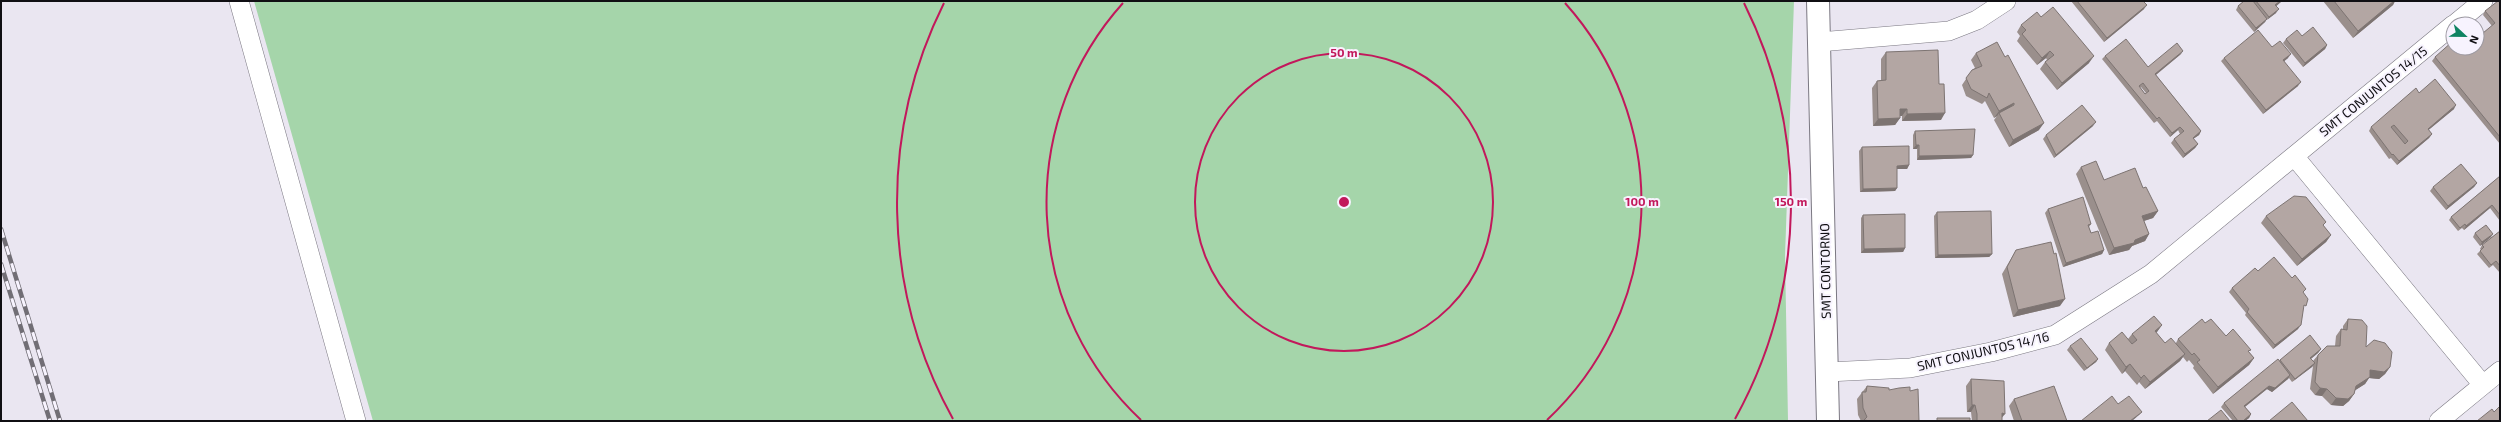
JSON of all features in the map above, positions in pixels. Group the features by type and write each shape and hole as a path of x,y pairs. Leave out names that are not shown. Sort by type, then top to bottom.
{"street":[{"path":"239,1 356,421"},
{"name":"SMT CONTORNO","path":"1818,1 1828,421"},
{"path":"1819,42 1949,31 1977,20 2006,1"},
{"name":"SMT CONJUNTOS 14/15","path":"2465,16 2483,1"},
{"name":"SMT CONJUNTOS 14/15","path":"2294,156 2445,32"},
{"path":"2294,156 2483,385"},
{"name":"SMT CONJUNTOS 14/16","path":"1827,372 1910,368 1991,352 2055,335 2151,274 2294,156"},
{"path":"2439,421 2500,371"}],"green space":[{"path":"254,1 1794,1 1785,256 1788,421 373,421"}],"building":[{"path":"2077,1 2143,1 2147,5 2107,38"},
{"path":"2244,1 2253,1 2267,19 2256,28 2238,6"},
{"path":"2256,1 2280,1 2275,5 2279,9 2269,17"},
{"path":"2334,1 2394,1 2358,31"},
{"path":"2500,1 2500,137 2435,57 2445,48 2445,56 2485,56 2485,31 2495,23 2485,11"},
{"path":"2053,7 2094,56 2062,83 2045,62 2054,55 2050,51 2042,58 2022,34 2026,30 2021,25 2037,12 2041,17"},
{"path":"2313,27 2327,45 2305,63 2286,39 2297,30 2302,36"},
{"path":"2258,30 2272,47 2280,41 2291,54 2283,60 2301,82 2266,110 2224,58"},
{"path":"2126,39 2148,67 2177,43 2183,51 2155,74 2201,131 2193,138 2198,144 2185,154 2174,139 2184,131 2180,127 2172,133 2159,117 2157,119 2105,56","holes":["2143,83 2149,91 2145,94 2139,86"]},
{"path":"1997,42 2005,57 2008,55 2044,123 2013,140 1999,113 2014,105 2014,103 1999,111 1989,93 1987,98 1971,89 1966,78 1972,70 1982,66 1976,53"},
{"path":"1938,50 1939,84 1944,84 1945,113 1907,114 1907,109 1900,109 1900,118 1878,119 1877,81 1886,80 1886,52"},
{"path":"2435,79 2456,105 2428,129 2432,134 2399,161 2393,154 2392,155 2371,127 2416,88 2419,93","holes":["2394,125 2408,141 2405,144 2391,127"]},
{"path":"2082,105 2096,122 2056,155 2046,135"},
{"path":"1975,129 1973,155 1919,156 1919,145 1916,145 1915,131"},
{"path":"1909,146 1909,165 1897,166 1897,188 1863,189 1862,147"},
{"path":"2096,161 2104,180 2135,168 2143,188 2146,187 2158,211 2142,216 2149,234 2135,240 2134,243 2114,248 2081,167"},
{"path":"2461,164 2477,183 2448,206 2433,187"},
{"path":"2500,176 2500,215 2492,205 2466,226 2465,224 2460,228 2451,217"},
{"path":"2294,196 2306,197 2326,222 2323,225 2331,235 2302,259 2266,216"},
{"path":"2083,197 2091,224 2088,225 2091,233 2098,231 2104,250 2066,263 2048,209"},
{"path":"1991,211 1992,254 1938,255 1937,212"},
{"path":"1905,214 1905,248 1864,249 1863,215"},
{"path":"2486,225 2493,234 2482,242 2475,233"},
{"path":"2500,231 2500,266 2496,261 2491,265 2480,251 2484,247 2482,245"},
{"path":"2051,242 2054,254 2056,253 2065,299 2018,310 2007,267 2016,250"},
{"path":"2274,257 2292,278 2295,275 2306,289 2303,292 2308,299 2306,306 2304,305 2301,325 2275,345 2247,312 2249,309 2232,288 2255,268 2258,271"},
{"path":"2154,316 2162,325 2155,331 2165,343 2171,338 2185,354 2150,382 2144,375 2141,378 2130,364 2126,367 2109,343 2122,332 2132,344 2137,340 2132,334"},
{"path":"2202,319 2205,323 2211,319 2226,336 2233,329 2251,350 2248,351 2254,358 2218,387 2197,362 2200,360 2194,353 2192,355 2178,339"},
{"path":"2348,319 2362,320 2367,326 2366,347 2374,340 2385,343 2392,352 2390,367 2384,372 2370,370 2370,377 2356,386 2354,394 2348,399 2336,398 2327,389 2320,388 2315,382 2318,355 2327,346 2340,346 2341,329 2347,330"},
{"path":"2310,335 2321,349 2310,358 2315,363 2295,379 2280,360"},
{"path":"2081,338 2098,359 2087,368 2070,346"},
{"path":"2278,359 2290,375 2275,388 2269,386 2244,406 2251,414 2243,421 2238,421 2224,403"},
{"path":"1971,379 2004,381 2005,414 2002,413 2002,421 1977,421 1975,405 1972,405"},
{"path":"1867,386 1889,388 1889,390 1910,387 1910,391 1918,389 1919,421 1864,420 1867,417 1863,408 1862,392 1866,392"},
{"path":"2054,386 2067,421 2022,421 2014,399"},
{"path":"2112,396 2118,404 2129,396 2142,412 2130,421 2081,421"},
{"path":"2292,402 2308,421 2269,421"},
{"path":"2499,407 2500,421 2477,421 2492,409 2494,412"},
{"path":"2221,410 2230,421 2207,421"},
{"path":"1937,418 1970,418 1970,421 1937,421"}],"railway":[{"path":"1,229 60,421"},
{"path":"1,264 50,421"}]}
